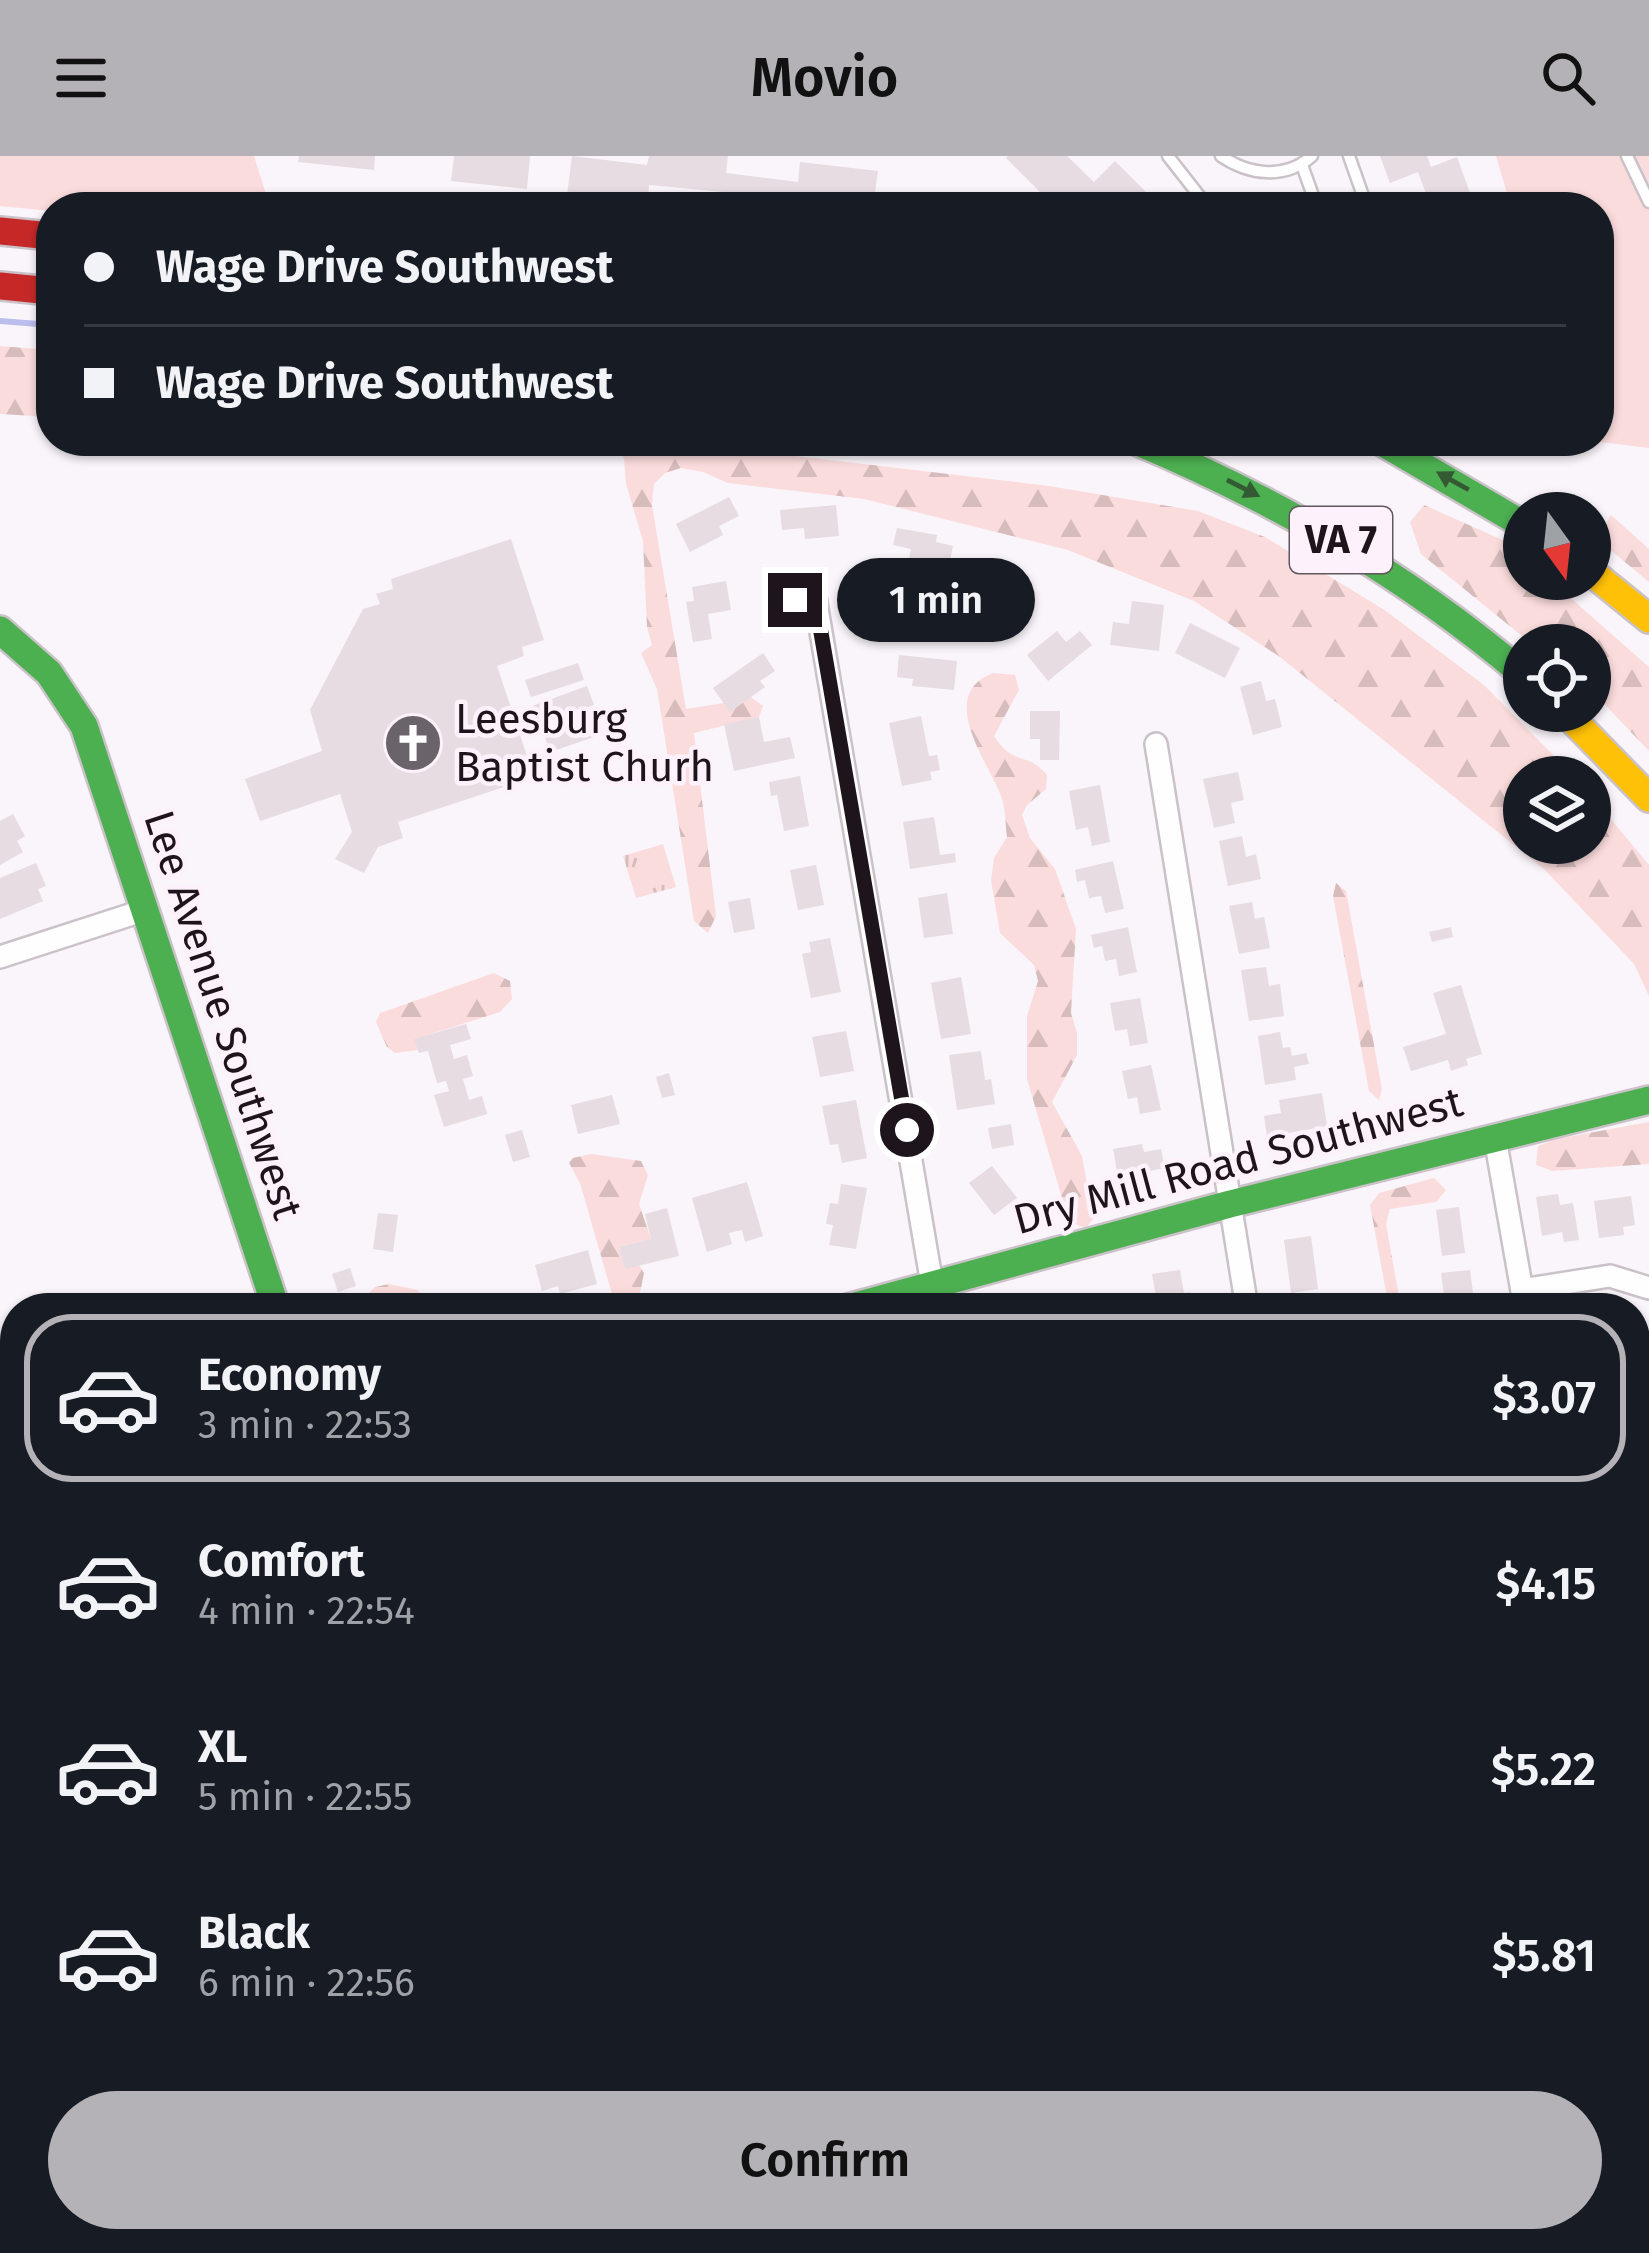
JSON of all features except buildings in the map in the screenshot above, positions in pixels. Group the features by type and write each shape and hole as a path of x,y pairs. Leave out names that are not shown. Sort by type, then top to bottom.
{"main road":[{"path":"0,232 36,235"},
{"path":"0,286 36,289"},
{"name":"VA 7","path":"1172,456 1328,532 1407,583 1503,656"},
{"name":"VA 7","path":"1406,456 1503,512"},
{"path":"1611,588 1649,619"},
{"name":"Lee Avenue Southwest","path":"0,630 38,661 67,694 92,748 271,1293"},
{"path":"1585,732 1649,798"},
{"name":"Dry Mill Road Southwest","path":"947,1293 1230,1204 1649,1100"}],"street":[{"path":"795,600 815,598 933,1293"},
{"path":"1156,744 1245,1293"},
{"path":"0,957 145,910"},
{"path":"1495,1138 1523,1293"},
{"path":"1546,1293 1610,1276 1649,1288"}],"lane":[{"path":"1168,156 1196,192"},
{"path":"1221,156 1241,169 1264,173 1307,160 1314,192"},
{"path":"1349,156 1362,192"},
{"path":"1627,156 1649,202"}],"green space":[{"path":"0,156 254,156 265,192 36,192 36,210 0,206"},
{"path":"1496,156 1649,156 1649,448 1614,444 1614,192 1507,192"},
{"path":"0,346 36,349 36,416 0,414"},
{"path":"622,456 796,456 1049,486 1198,511 1265,537 1386,611 1503,704 1503,732 1530,732 1554,756 1503,756 1503,836 1280,657 1194,601 1068,550 864,499 728,483 681,468 665,473 654,484 652,505 686,709 724,703 730,711 751,697 763,706 759,717 694,733 716,916 708,933 694,921 657,689 641,653 652,645 643,541"},
{"path":"1424,505 1503,540 1503,600 1573,600 1600,624 1507,624 1421,554 1410,522"},
{"path":"1611,515 1649,549 1649,582 1611,551"},
{"path":"1611,634 1649,667 1649,751 1611,711"},
{"path":"993,673 1015,675 1019,690 994,736 1008,752 1047,775 1046,789 1022,815 1030,838 1055,869 1076,929 1071,1013 1077,1055 1052,1102 1082,1156 1093,1219 1086,1228 1069,1222 1027,1079 1027,1016 1038,981 1034,965 1000,933 991,880 994,858 1007,837 1004,808 967,714 968,698 976,684"},
{"path":"1611,819 1649,865 1649,996 1634,964 1538,864 1611,864"},
{"path":"663,844 676,887 636,898 623,856"},
{"path":"1336,883 1346,891 1382,1089 1379,1100 1369,1091 1333,896"},
{"path":"494,973 510,981 512,999 500,1012 415,1039 418,1050 395,1053 387,1047 376,1022 380,1013"},
{"path":"1649,1122 1649,1164 1553,1171 1536,1165 1538,1146 1556,1139"},
{"path":"591,1154 641,1161 648,1175 639,1204 651,1239 619,1247 625,1268 639,1265 644,1273 640,1293 612,1293 580,1183 569,1163"},
{"path":"1434,1178 1446,1190 1436,1202 1390,1209 1386,1224 1398,1293 1386,1293 1370,1205 1379,1193"},
{"path":"389,1284 420,1293 369,1293"}],"waterway":[{"path":"0,321 36,324"}],"traffic: fast":[{"path":"1171,456 1339,543 1434,605 1503,658"},
{"path":"1406,456 1503,513"},
{"path":"0,630 49,673 84,726 271,1293"},
{"path":"903,1293 1230,1204 1649,1100"}],"traffic: slow":[{"path":"1611,588 1649,619"},
{"path":"1585,732 1649,798"}],"traffic: jam":[{"path":"0,231 36,235"},
{"path":"0,286 36,290"}],"place":[{"name":"Leesburg Baptist Churh","path":"413,743"}],"route":[{"path":"795,600 815,598 907,1130"}]}
